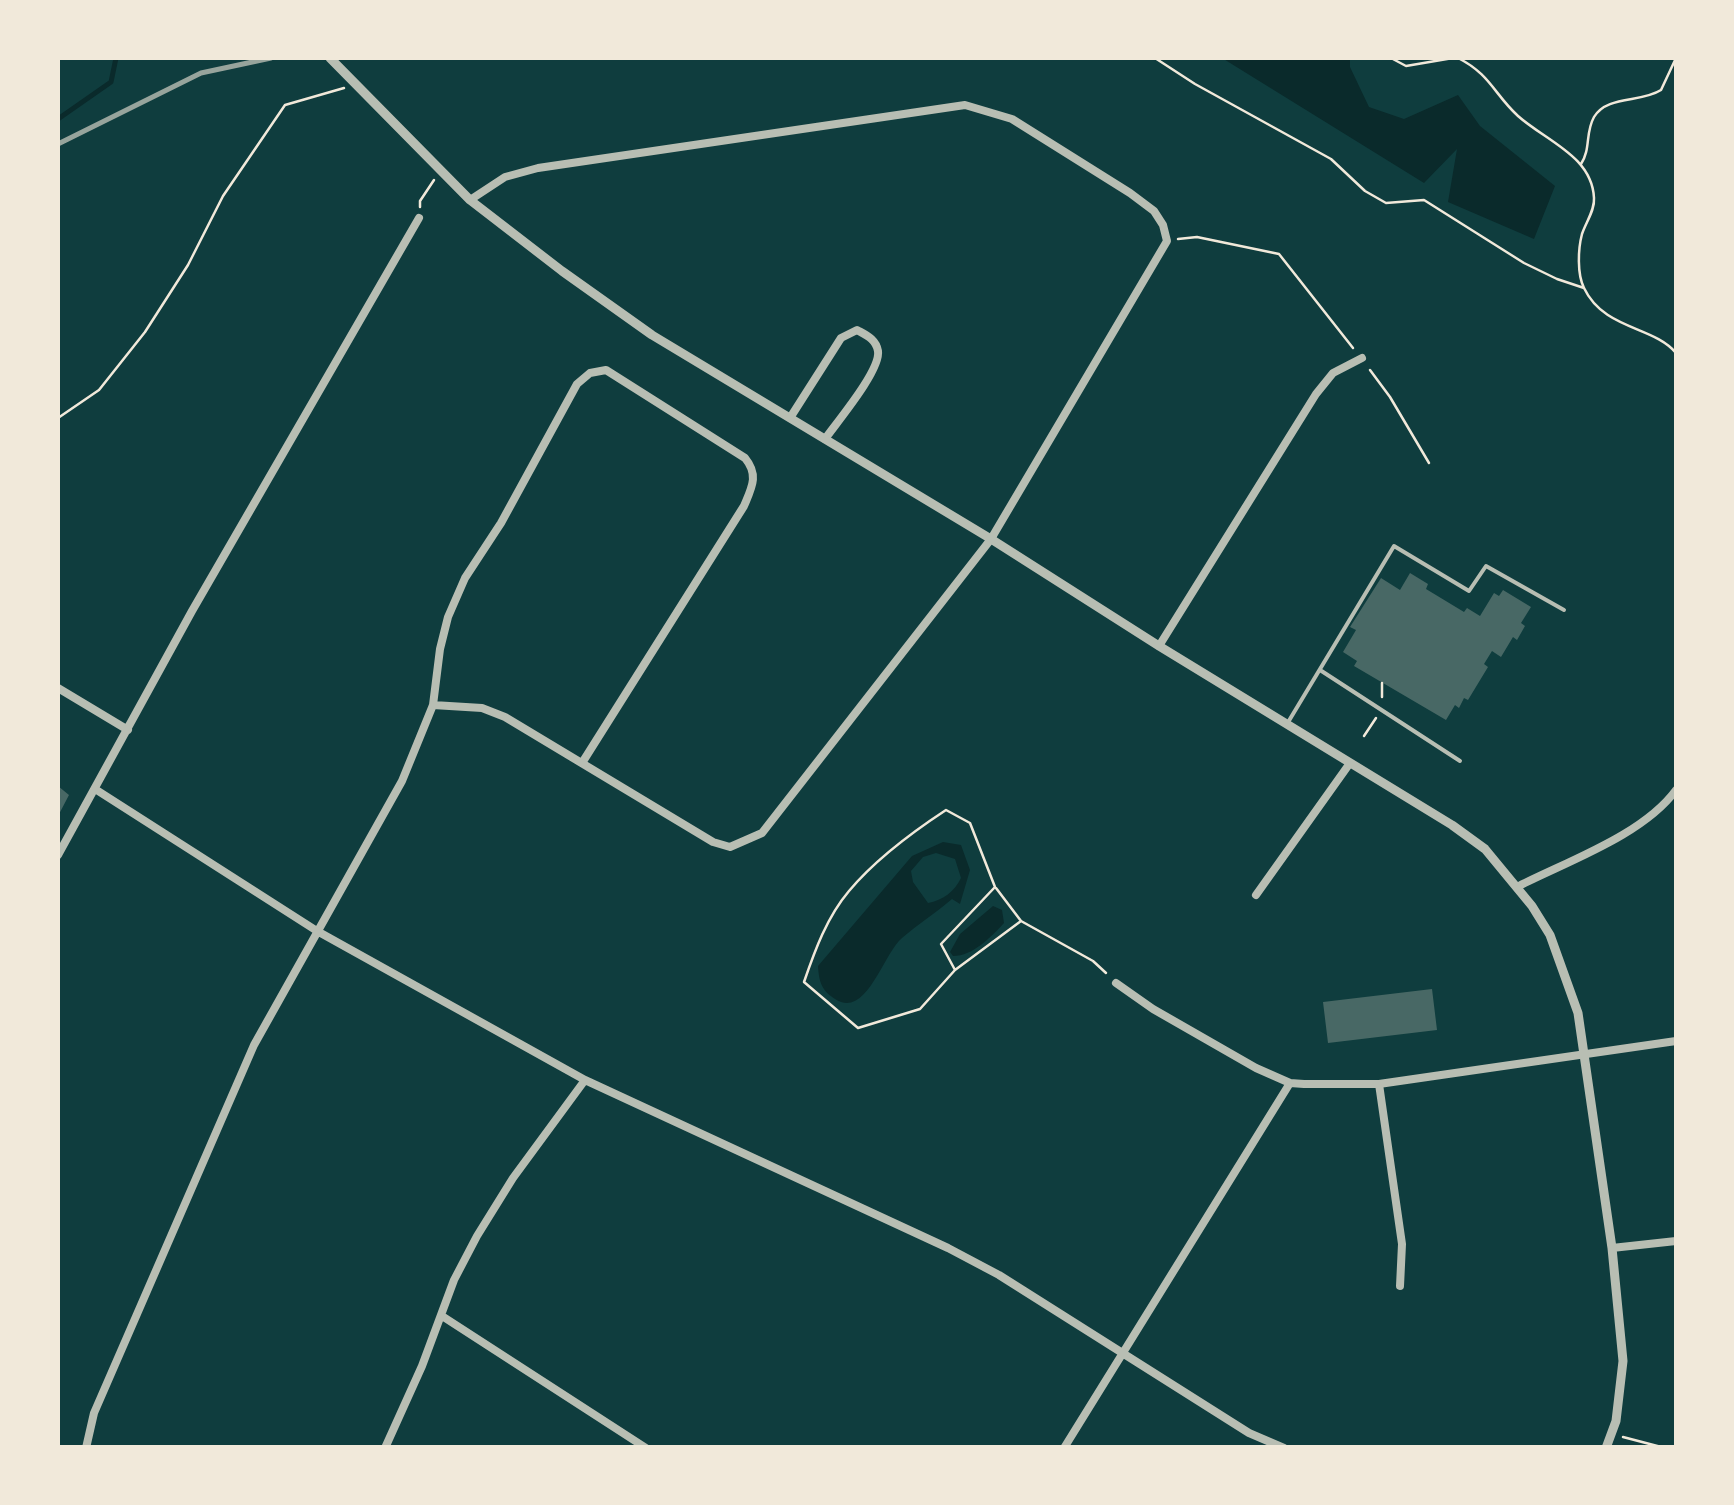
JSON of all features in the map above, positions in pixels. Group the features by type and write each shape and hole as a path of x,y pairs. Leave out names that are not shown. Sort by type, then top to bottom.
{"street":[{"path":"330,58 470,200 608,305 1452,826 1484,849 1519,886 1550,935 1566,973 1586,1057 1623,1362 1616,1421 1606,1448"},
{"path":"433,705 460,704 494,712 713,842 730,847 748,842 762,832 991,538 1167,241 1154,211 1130,194 1012,119 966,105 538,168 505,178 470,200"},
{"path":"58,854 192,611 419,218"},
{"path":"790,418 841,338 856,330 873,339 879,353 876,368 825,440"},
{"path":"1159,646 1316,394 1333,373 1362,358"},
{"path":"86,1448 94,1414 254,1045 402,781 433,705 448,617 465,578 501,523 577,384 590,374 606,370 745,458 755,481 744,506 582,763"},
{"path":"58,688 128,730"},
{"path":"1256,895 1350,763"},
{"path":"95,789 316,930 585,1080 948,1248 999,1275 1250,1433 1284,1448"},
{"path":"1519,886 1625,833 1665,806 1676,790"},
{"path":"1116,983 1202,1037 1290,1083 1379,1084 1676,1041"},
{"path":"384,1448 454,1280 493,1207 585,1080"},
{"path":"1064,1448 1290,1083"},
{"path":"1379,1084 1402,1244 1400,1286"},
{"path":"1612,1248 1676,1241"},
{"path":"442,1316 646,1448"}],"lane":[{"path":"1287,724 1394,546 1469,592 1486,566 1564,610"},
{"path":"1320,670 1460,761"}],"path":[{"path":"1155,58 1330,159 1365,191 1386,203 1424,200 1524,262 1584,288 1618,324 1670,345 1676,354"},
{"path":"1390,58 1406,66 1456,58 1478,68 1517,115 1567,151 1591,178 1595,203 1581,237 1579,266 1584,288"},
{"path":"1580,166 1588,152 1595,114 1605,105 1639,100 1661,90 1676,58"},
{"path":"58,418 99,390 145,332 188,265 223,196 286,105 354,84"},
{"path":"419,218 420,201 440,170"},
{"path":"1167,241 1197,236 1278,254 1390,397 1428,463"},
{"path":"1021,921 954,970 920,1009 858,1028 804,982 818,942 849,891 919,827 946,810 970,822 995,887 1021,921 1094,961 1116,983"},
{"path":"954,970 941,944 995,887"},
{"path":"1611,1434 1665,1448"}],"water":[{"path":"1222,58 1350,58 1350,67 1369,107 1404,119 1458,95 1480,126 1555,186 1534,239 1448,202 1457,149 1424,183"},
{"path":"943,842 961,845 970,870 960,904 952,899 902,938 856,1001 835,999 822,985 818,966 912,856","holes":["936,853 955,859 961,878 958,883 948,895 928,903 913,882 911,871 923,857"]},
{"path":"993,906 1002,910 1004,923 974,949 953,956 950,952 960,934"}],"building":[{"path":"1410,573 1428,584 1426,589 1464,612 1467,608 1480,616 1494,593 1499,596 1503,590 1531,607 1517,640 1513,637 1501,657 1492,651 1484,664 1488,667 1468,700 1464,698 1459,708 1455,705 1446,720 1354,666 1357,661 1343,652 1356,630 1350,627 1381,578 1400,590"},
{"path":"58,786 69,795 58,816"},
{"path":"1432,989 1437,1030 1328,1043 1323,1002"}],"waterway":[{"path":"58,119 111,82 116,58"}],"railway":[{"path":"58,144 201,73 271,58"}]}
